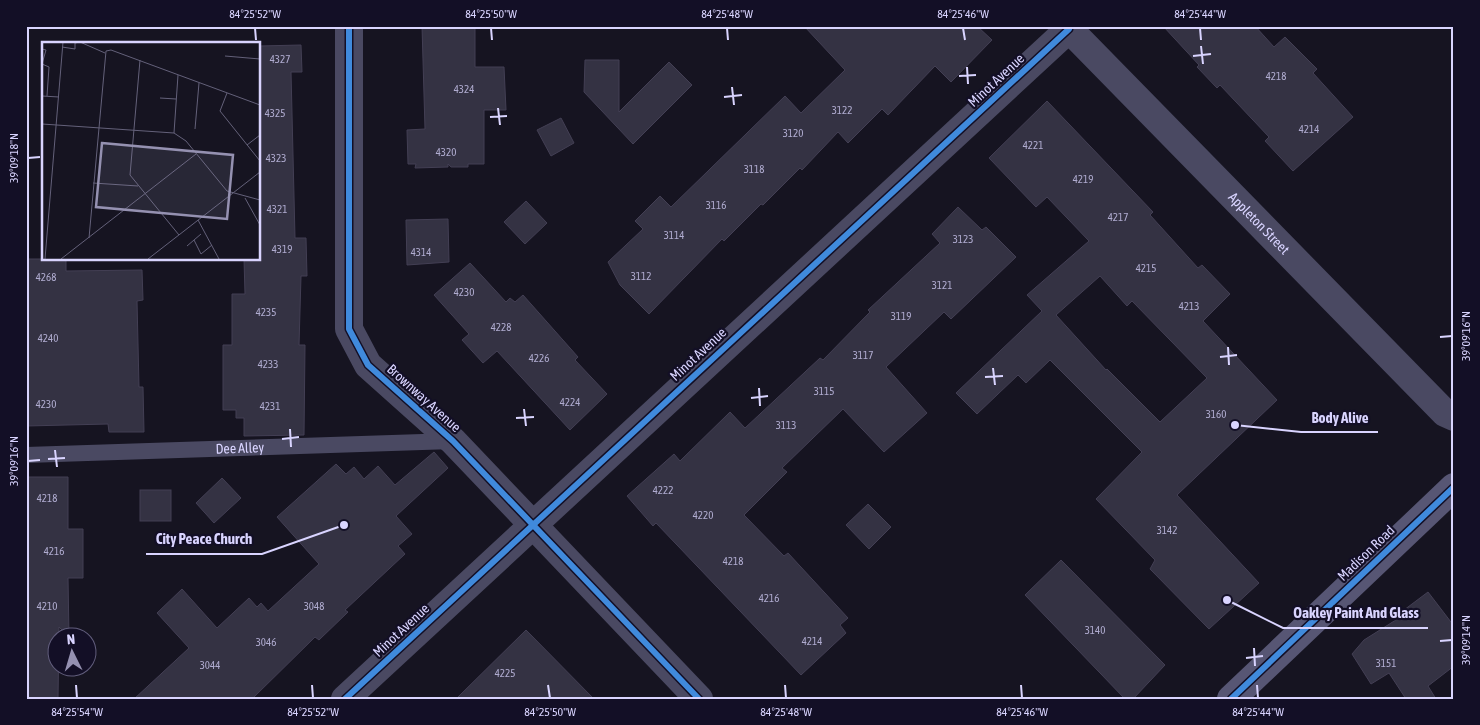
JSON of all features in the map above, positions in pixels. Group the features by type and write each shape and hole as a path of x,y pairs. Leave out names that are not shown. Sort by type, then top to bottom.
{"main road":[{"name":"Madison Road","path":"1231,699 1454,486"}],"street":[{"name":"Brownway Avenue","path":"349,26 349,329 368,365 453,441 699,699"},
{"name":"Appleton Street","path":"1068,28 1438,406 1454,417"},
{"name":"Minot Avenue","path":"345,699 1068,28"}],"lane":[{"name":"Dee Alley","path":"26,455 453,441"}],"building":[{"path":"422,26 475,26 475,67 504,67 506,110 484,110 484,164 468,164 468,167 451,167 448,164 448,167 415,168 416,164 408,164 407,130 425,129"},
{"path":"804,26 977,26 992,40 951,82 935,66 888,115 882,109 848,143 838,132 802,170 800,168 724,241 722,239 649,314 620,285 608,262 643,229 635,221 660,196 671,207 785,96 801,113 845,70"},
{"path":"1163,26 1255,26 1274,47 1285,37 1317,69 1313,73 1353,117 1293,171 1265,141 1269,137 1220,85 1217,88 1197,67 1199,65"},
{"path":"301,45 302,72 291,72 295,238 306,238 307,276 301,276 299,345 305,345 304,435 244,436 244,418 236,418 236,410 223,410 223,345 232,345 232,294 245,294 244,260 260,260 260,46"},
{"path":"585,60 619,60 619,112 669,62 692,85 633,144 584,92"},
{"path":"1047,101 1153,212 1150,215 1198,268 1202,265 1230,294 1203,321 1277,400 1177,495 1259,583 1209,629 1150,569 1155,560 1096,499 1142,452 1050,360 1026,383 1018,375 977,414 956,393 1042,311 1027,295 1089,241 1047,197 1036,207 989,158","holes":["1100,276 1127,306 1132,301 1207,378 1160,422 1106,370 1056,315"]},
{"path":"561,118 574,143 551,156 537,130"},
{"path":"526,201 547,223 525,244 504,222"},
{"path":"958,207 982,230 986,227 1016,257 951,319 944,312 886,367 927,413 884,452 843,409 782,468 787,472 744,515 784,556 788,553 848,618 840,625 846,633 801,675 656,523 653,526 627,496 674,454 680,461 730,412 745,428 820,358 823,360 870,312 868,310 940,243 932,234"},
{"path":"448,219 449,262 407,265 406,220"},
{"path":"26,259 66,260 66,271 142,270 143,300 137,301 139,387 143,387 144,432 109,432 108,424 26,426"},
{"path":"470,263 506,302 510,298 515,302 523,295 578,357 575,360 607,394 570,430 497,351 483,363 462,340 469,334 434,295"},
{"path":"434,452 448,468 396,516 412,534 398,546 405,554 345,610 348,612 319,640 315,637 252,699 134,699 189,648 157,613 182,589 217,628 249,598 257,607 261,603 268,611 319,564 277,517 336,464 346,474 354,467 364,479 378,466 395,485"},
{"path":"26,477 68,477 68,529 83,529 83,578 68,578 69,628 48,628 48,678 58,678 58,699 26,699"},
{"path":"222,478 241,498 214,523 196,503"},
{"path":"140,490 171,490 171,521 140,521"},
{"path":"868,504 891,527 869,549 846,525"},
{"path":"1061,560 1165,665 1133,699 1125,699 1025,595"},
{"path":"1428,592 1454,626 1454,666 1428,686 1436,699 1406,699 1389,673 1371,684 1352,654 1364,640 1399,618 1396,616"},
{"path":"526,630 594,699 456,699"}],"cycle path":[{"path":"349,26 349,329 368,365 453,441 699,699"},
{"path":"345,699 1069,29"},
{"path":"1231,699 1454,487"}],"place":[{"name":"Body Alive","path":"1235,425"},
{"name":"City Peace Church","path":"344,525"},
{"name":"Oakley Paint And Glass","path":"1227,600"}]}
